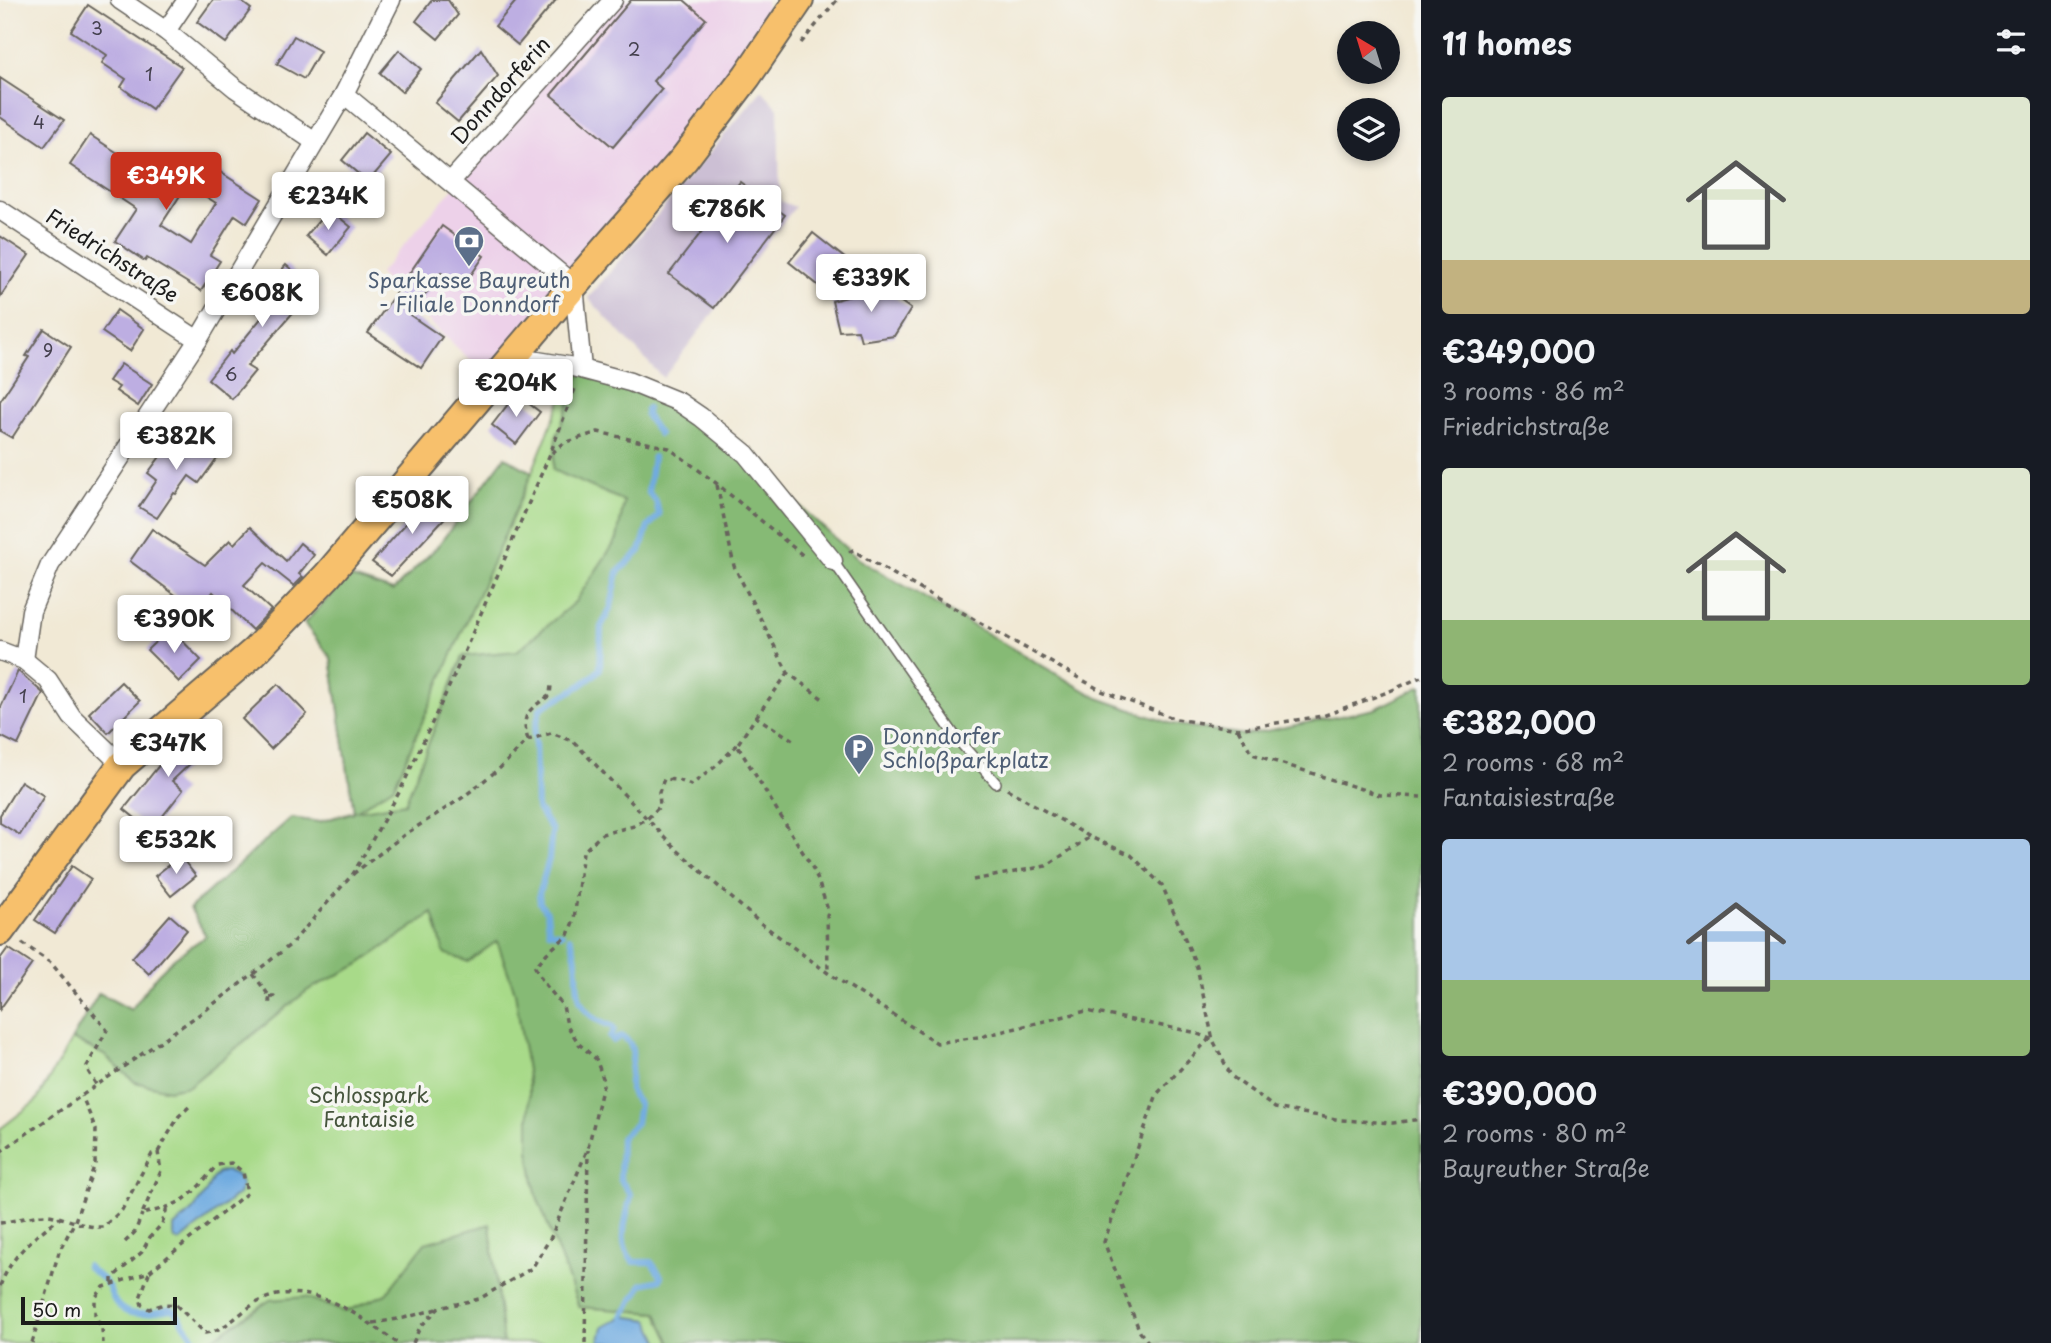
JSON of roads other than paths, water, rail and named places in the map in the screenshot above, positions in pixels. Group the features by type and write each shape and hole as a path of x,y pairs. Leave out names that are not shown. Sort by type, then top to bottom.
{"main road":[{"path":"1,930 122,765 254,652 327,576 684,159 747,76 799,0"}],"street":[{"path":"120,0 166,31 235,88 315,142"},
{"path":"166,31 187,0"},
{"path":"24,660 31,611 50,565 198,340 344,94 391,0"},
{"name":"Donndorferin","path":"451,181 613,0"},
{"path":"344,94 574,285 582,369"},
{"name":"Friedrichstraße","path":"0,210 198,340"},
{"path":"513,357 582,369 629,382 679,401 746,454 833,561"},
{"path":"0,651 24,660 48,680 72,717 122,765"}],"lane":[{"path":"833,561 951,729 996,783"}],"water":[{"path":"225,1171 240,1180 242,1186 238,1194 179,1242 174,1238 174,1227 193,1210 212,1179"},
{"path":"623,1316 649,1320 660,1343 599,1343 603,1327"}],"waterway":[{"path":"647,408 646,415 659,434"},
{"path":"534,735 540,709 579,687 600,669 601,627 611,607 618,572 640,551 648,527 659,515 656,501 648,492 653,457"},
{"path":"535,741 537,808 552,830 549,859 539,894 540,903 547,912 549,931 562,934"},
{"path":"570,938 575,951 580,1001 586,1011 596,1019 612,1026 614,1030 610,1037 613,1041 621,1036 628,1041 632,1054 630,1086 639,1104 636,1123 621,1138 620,1179 631,1195 625,1221 625,1247 634,1262 651,1262 661,1276 660,1280 642,1284 623,1316"},
{"path":"87,1266 107,1285"},
{"path":"109,1287 118,1306 125,1311 141,1314 171,1309 175,1311 198,1343"}],"place":[{"name":"Sparkasse Bayreuth - Filiale Donndorf","path":"469,268"},
{"name":"Donndorfer Schloßparkplatz","path":"859,776"}],"park label":[{"name":"Schlosspark Fantaisie","path":"369,1108"}]}
